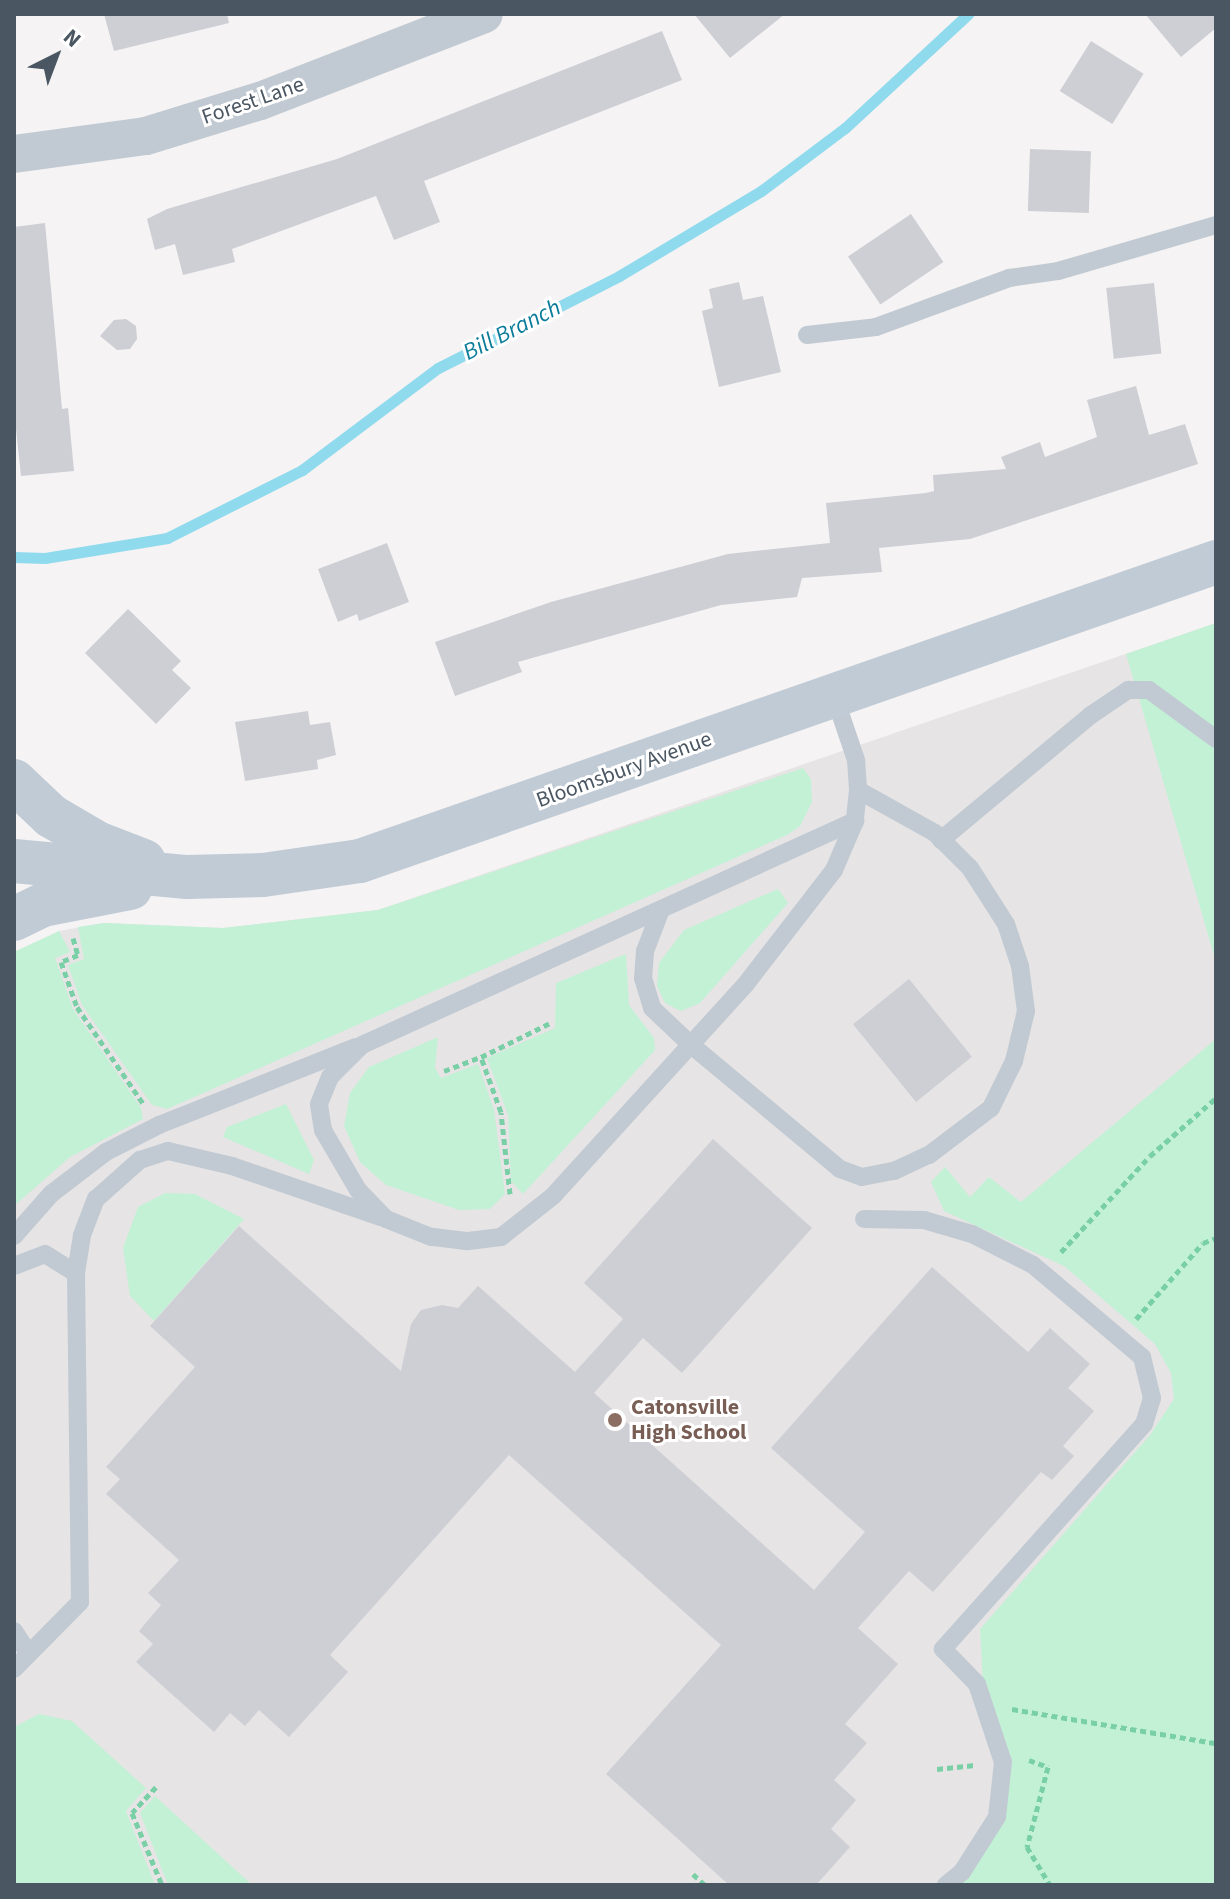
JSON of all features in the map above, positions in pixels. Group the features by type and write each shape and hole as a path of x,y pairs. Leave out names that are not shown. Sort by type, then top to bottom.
{"main road":[{"name":"Bloomsbury Avenue","path":"14,861 187,877 263,875 360,861 1216,562"},
{"path":"14,781 51,816 97,843 187,877"},
{"path":"14,919 61,901 187,877"}],"street":[{"name":"Forest Lane","path":"14,154 146,136 260,101 484,14"}],"lane":[{"path":"807,335 876,327 1009,278 1058,271 1216,225"},
{"path":"941,840 1091,715 1128,690 1149,690 1216,739"},
{"path":"14,1669 27,1651 66,1622 80,1602 76,1273 82,1235 96,1199 140,1160 168,1151 232,1166 431,1237 466,1241 501,1237 518,1226 553,1196 690,1044 808,908 834,870 855,821 858,790 856,760 834,695"},
{"path":"660,912 645,951 643,978 652,1008 690,1044 840,1169 862,1177 894,1171 962,1134 991,1108 1014,1061 1026,1011 1020,966 1006,924 970,868 941,840 909,816 858,790"},
{"path":"14,1236 51,1194 106,1152 159,1125 362,1045 855,821"},
{"path":"362,1045 330,1077 319,1104 323,1130 338,1162 386,1219"},
{"path":"864,1219 924,1220 960,1231 1042,1273 1142,1357 1152,1398 1144,1424 943,1649 977,1684 1003,1762 997,1817 962,1872 946,1885"},
{"path":"14,1266 45,1254 76,1273"},
{"path":"14,1631 27,1651"}],"path":[{"path":"61,901 78,955 61,962 77,1007 159,1125"},
{"path":"444,1071 481,1057 550,1023"},
{"path":"481,1057 501,1112 503,1169 518,1226"},
{"path":"1042,1273 1150,1156 1216,1098"},
{"path":"1120,1338 1203,1243 1216,1238"},
{"path":"984,1704 1216,1743"},
{"path":"937,1769 1037,1760 1048,1767 1027,1830 1027,1847 1050,1885"},
{"path":"156,1787 132,1813 162,1885"},
{"path":"693,1874 705,1885"}],"shaded area":[{"name":"Catonsville High School","path":"1216,623 1216,1885 14,1885 14,955 59,931 104,923 223,928 378,910"}],"green space":[{"path":"1216,623 1216,962 1126,654"},
{"path":"803,768 811,779 812,802 800,826 787,835 167,1109 152,1105 82,1005 68,965 84,959 78,927 104,923 223,928 378,910"},
{"path":"778,889 788,903 700,1003 681,1011 665,1003 657,986 659,963 684,930"},
{"path":"59,931 70,952 55,958 73,1009 141,1108 143,1119 70,1157 14,1206 14,952"},
{"path":"626,954 629,1005 654,1038 655,1050 523,1194 511,1181 508,1115 487,1058 555,1028 556,983"},
{"path":"438,1037 435,1068 441,1078 478,1064 494,1110 505,1194 490,1209 459,1210 386,1185 360,1162 344,1126 350,1093 369,1067"},
{"path":"1216,1039 1216,1885 946,1885 997,1817 1003,1762 984,1704 980,1629 1150,1435 1174,1399 1171,1373 1155,1344 1064,1266 944,1211 931,1182 945,1167 970,1197 989,1177 1021,1202"},
{"path":"286,1104 314,1160 309,1174 223,1137 227,1127"},
{"path":"165,1193 195,1194 244,1219 154,1321 130,1296 123,1248 138,1207"},
{"path":"39,1714 72,1721 146,1788 126,1811 155,1885 14,1885 14,1727"},
{"path":"155,1796 252,1885 168,1885 140,1813"}],"building":[{"path":"104,14 227,14 229,23 114,51"},
{"path":"694,14 785,14 730,58"},
{"path":"1145,14 1216,14 1216,28 1181,57"},
{"path":"662,31 682,80 424,181 440,222 394,240 376,196 232,249 235,262 183,275 175,244 155,250 147,219 167,209 337,159"},
{"path":"1091,41 1144,74 1112,124 1060,91"},
{"path":"1030,149 1091,151 1089,213 1028,211"},
{"path":"911,214 943,262 880,305 848,256"},
{"path":"45,223 62,409 68,408 74,471 21,476 14,410 14,227"},
{"path":"739,282 743,300 763,296 781,372 719,387 702,311 713,308 709,289"},
{"path":"1154,283 1161,354 1114,359 1106,288"},
{"path":"126,319 136,326 137,339 130,349 117,350 100,336 114,320"},
{"path":"1136,386 1149,435 1185,424 1198,464 970,539 879,548 882,572 802,578 797,597 721,605 518,662 522,672 455,696 435,642 551,602 728,554 830,543 826,503 934,491 933,475 1006,469 1001,457 1040,442 1045,457 1097,437 1087,400"},
{"path":"387,543 409,602 359,621 357,614 338,622 318,569"},
{"path":"128,609 181,661 172,670 191,688 156,724 85,653"},
{"path":"308,711 310,725 330,722 336,755 317,760 318,769 245,781 235,722"},
{"path":"909,979 972,1057 916,1102 853,1024"},
{"name":"Catonsville High School","path":"713,1139 812,1228 682,1373 643,1338 594,1393 814,1590 865,1532 771,1448 932,1267 1028,1352 1050,1328 1090,1364 1068,1388 1094,1411 1063,1446 1074,1456 1052,1480 1041,1472 933,1592 909,1571 858,1628 898,1664 845,1724 867,1743 834,1780 856,1800 831,1829 850,1847 816,1885 729,1885 606,1774 721,1645 509,1455 330,1655 348,1672 289,1737 259,1710 245,1726 230,1713 214,1732 136,1662 153,1644 139,1631 161,1605 148,1593 179,1560 106,1494 120,1479 106,1467 195,1367 150,1326 239,1226 401,1371 411,1324 421,1310 442,1305 458,1308 478,1286 575,1372 623,1319 584,1283"}],"waterway":[{"name":"Bill Branch","path":"14,557 45,558 167,538 302,470 438,368 619,276 761,191 845,128 968,14"}],"place":[{"name":"Catonsville High School","path":"615,1420"}]}
